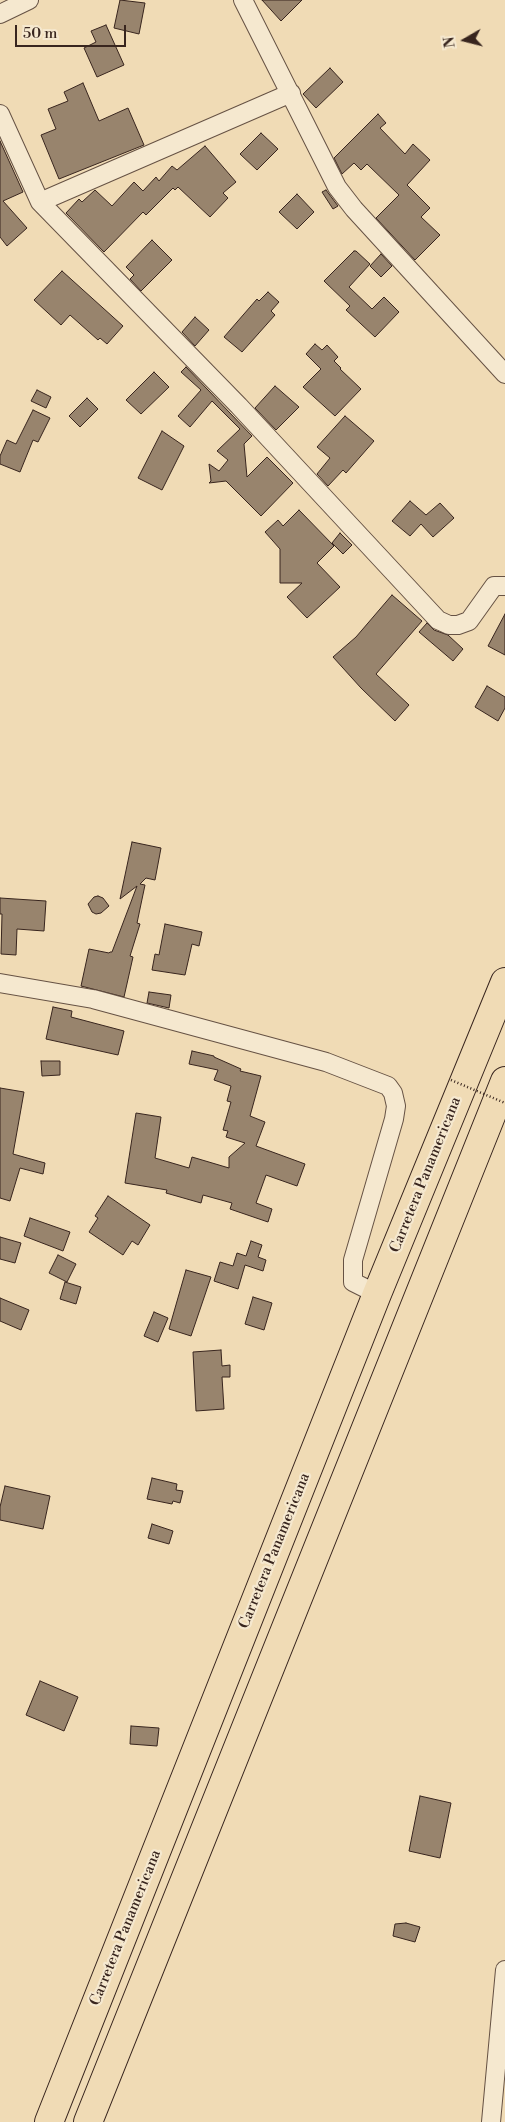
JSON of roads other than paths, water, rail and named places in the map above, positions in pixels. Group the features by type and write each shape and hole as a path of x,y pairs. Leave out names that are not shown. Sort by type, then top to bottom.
{"highway":[{"name":"Carretera Panamericana","path":"49,2122 377,1294 505,982"},
{"path":"88,2122 505,1080"},
{"path":"429,1272 415,1291 405,1293 397,1289 396,1282 399,1272 433,1190 436,1173 436,1154"},
{"path":"350,1466 357,1434 401,1303 397,1295 377,1294"}],"street":[{"path":"0,14 29,0"},
{"path":"243,0 337,187 354,209 505,374"},
{"path":"40,202 291,93"},
{"path":"0,114 40,202 239,406 438,620 449,625 458,625 469,621 494,586 505,586"},
{"path":"0,983 93,999 326,1062 388,1086 393,1093 396,1106 394,1119 353,1260 353,1282 377,1294"},
{"path":"491,2122 505,1970"}]}
